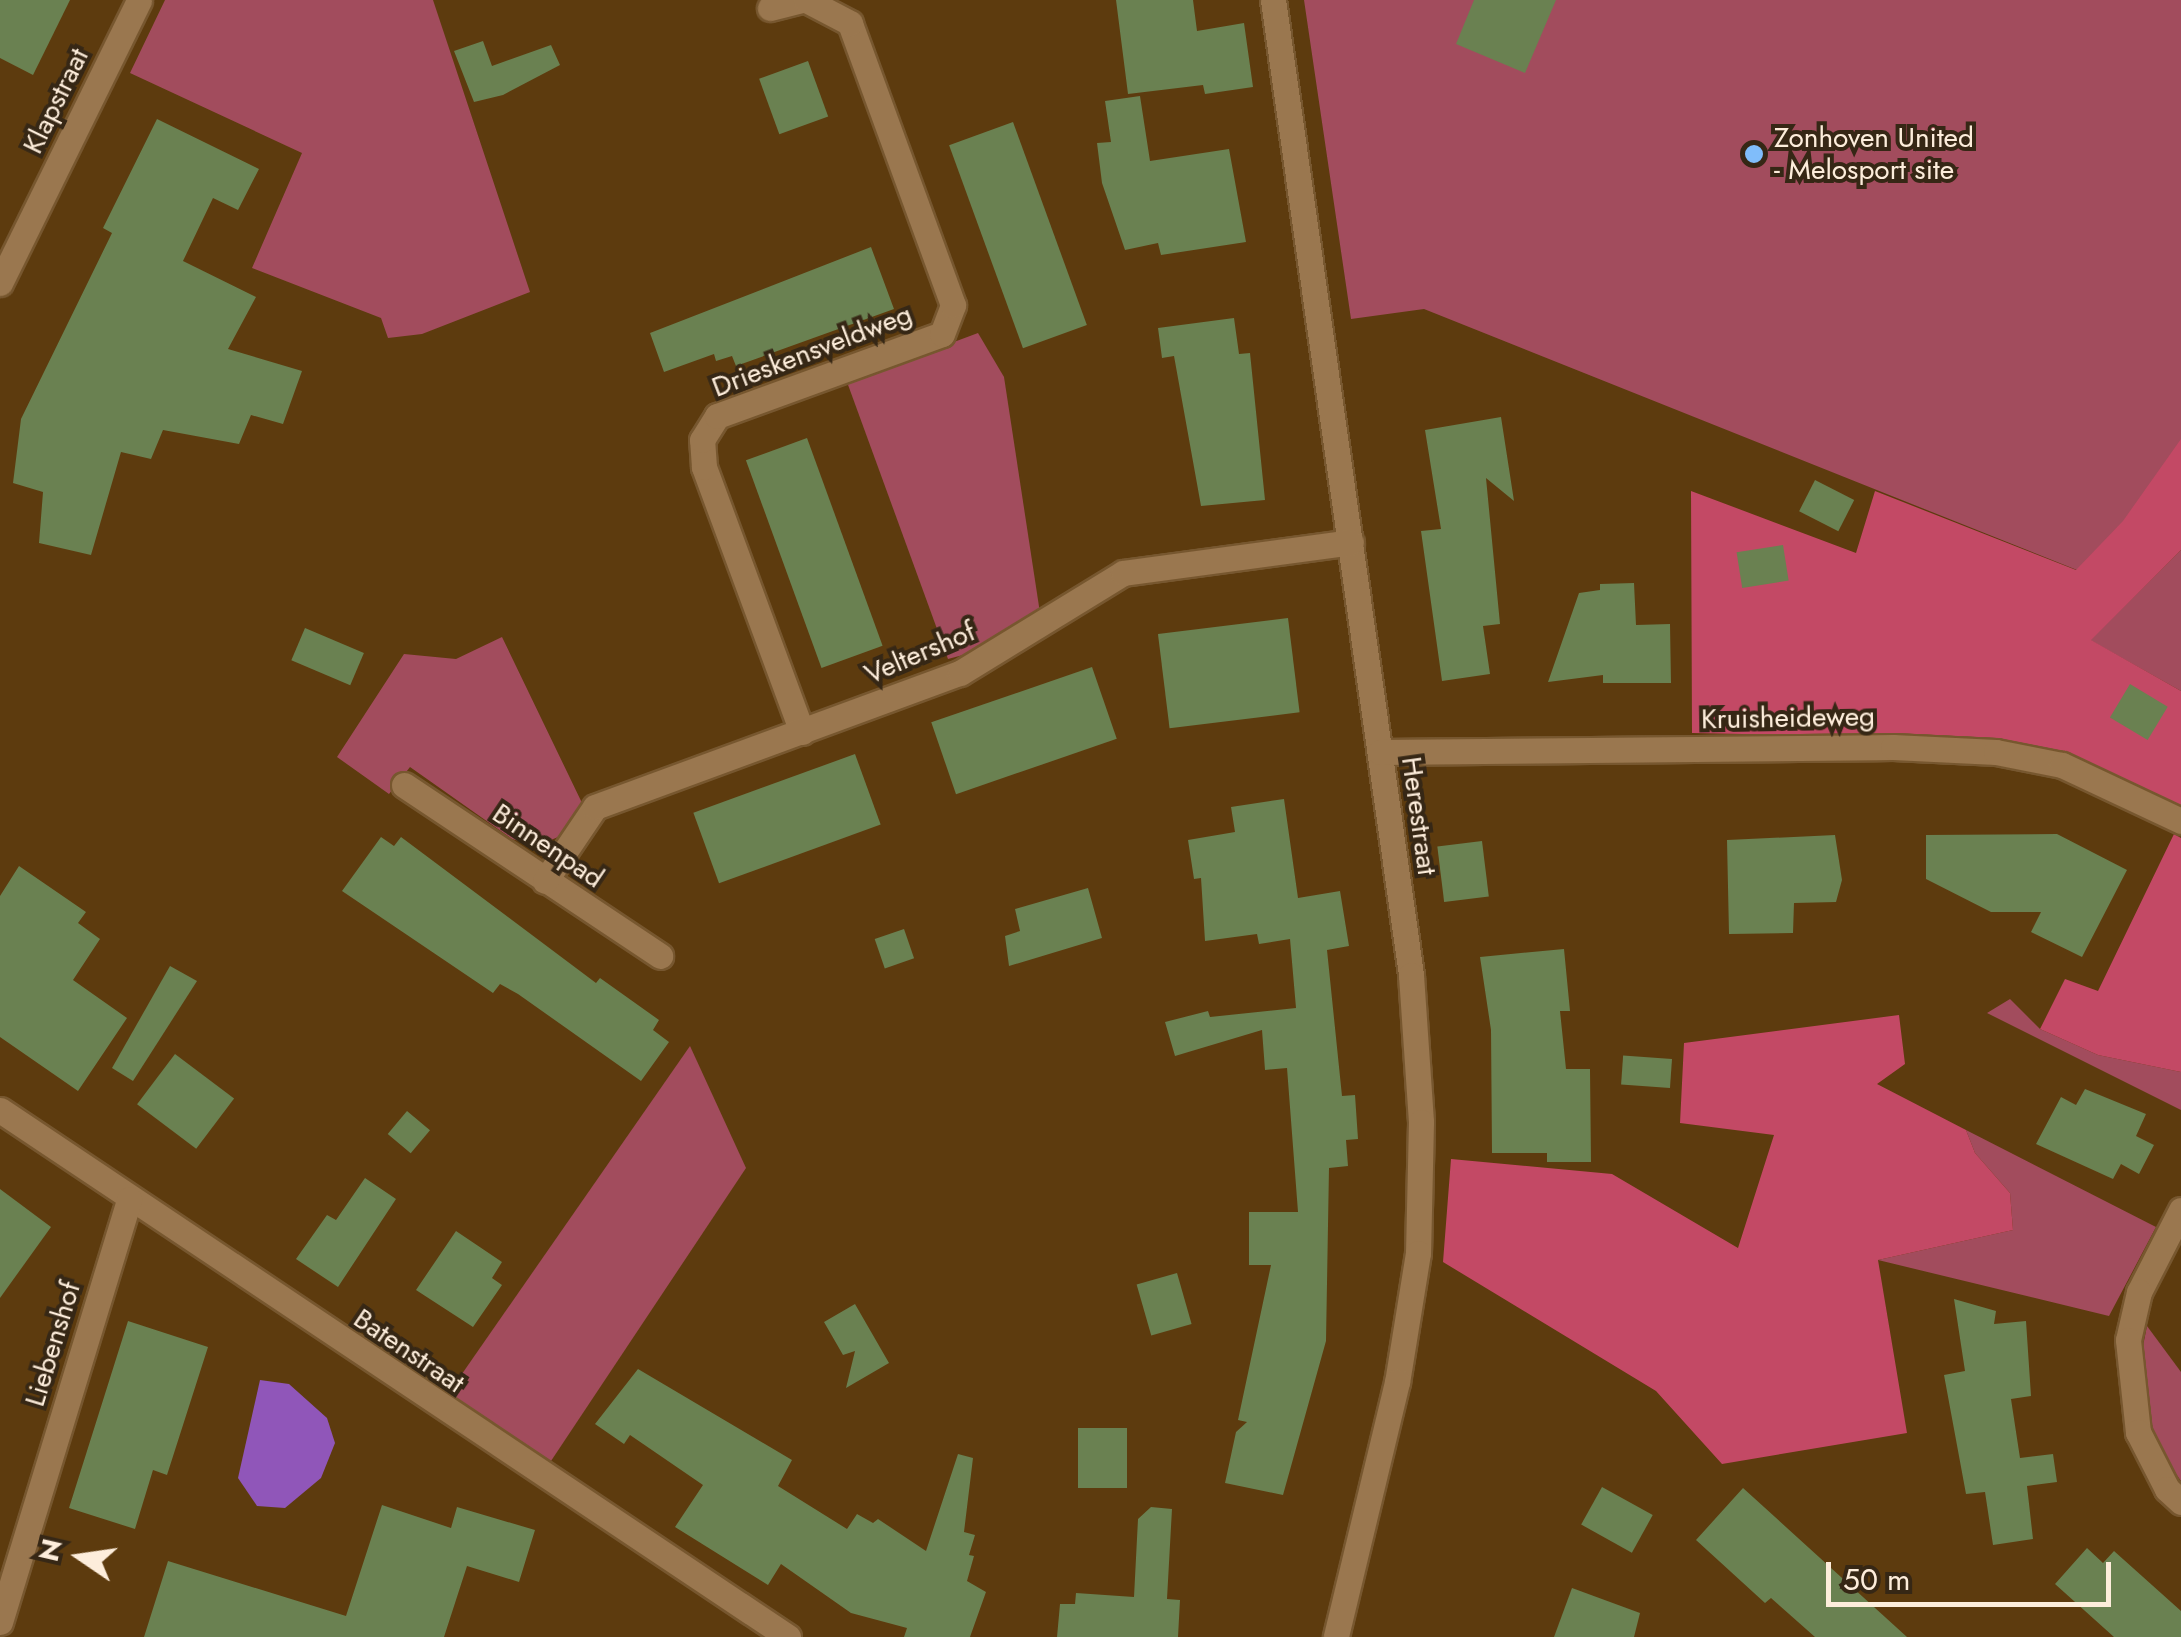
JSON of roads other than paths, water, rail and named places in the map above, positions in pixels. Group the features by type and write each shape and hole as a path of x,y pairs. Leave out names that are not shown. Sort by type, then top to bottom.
{"street":[{"name":"Klapstraat","path":"0,283 140,0"},
{"name":"Drieskensveldweg","path":"770,8 804,0 850,23 953,305 942,334 717,416 702,440 704,467 802,732"},
{"name":"Herestraat","path":"1273,0 1411,975 1421,1122 1418,1253 1397,1382 1336,1637"},
{"name":"Veltershof","path":"545,881 595,807 982,663 1122,573 1350,542"},
{"name":"Kruisheideweg","path":"1380,752 1996,752 2062,764 2181,822"},
{"name":"Binnenpad","path":"404,785 660,956"},
{"name":"Batenstraat","path":"0,1110 788,1637"},
{"name":"Liebenshof","path":"0,1622 129,1199"},
{"path":"2181,1210 2139,1292 2128,1340 2138,1432 2167,1489 2181,1502"},
{"path":"0,1632 16,1637"}],"place":[{"name":"Zonhoven United - Melosport site","path":"1754,154"}]}
